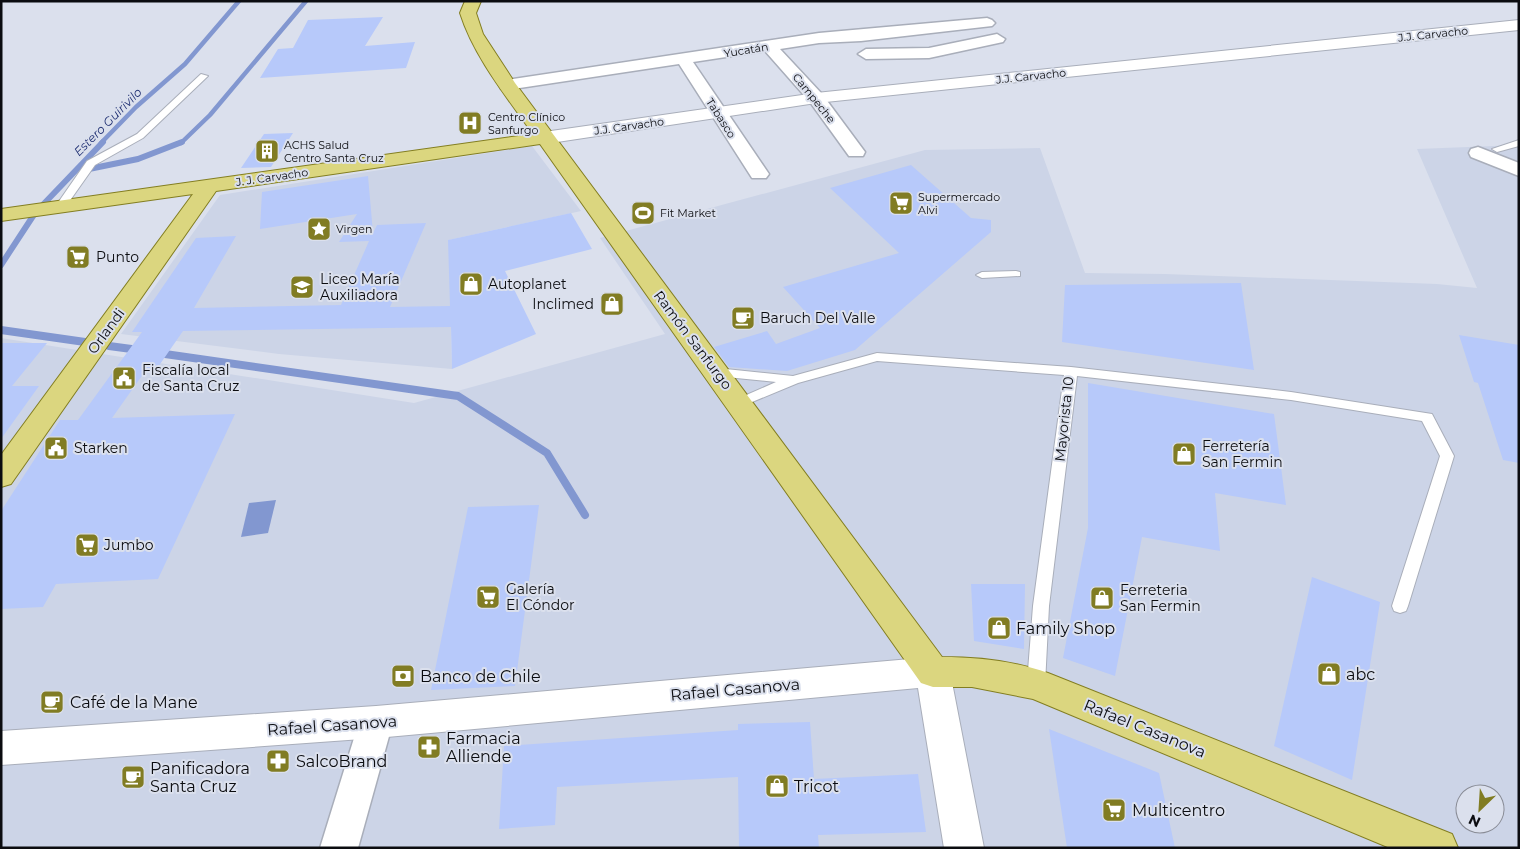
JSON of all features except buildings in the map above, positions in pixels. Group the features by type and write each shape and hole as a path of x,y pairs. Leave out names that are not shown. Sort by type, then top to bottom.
{"main road":[{"name":"Ramón Sanfurgo","path":"473,1 468,13 474,34 507,86 740,403 933,672"},
{"name":"J.J. Carvacho","path":"544,138 816,98 1519,24"},
{"name":"J. J. Carvacho","path":"1,216 544,138"},
{"name":"Orlandi","path":"1,477 210,186"},
{"name":"Rafael Casanova","path":"1,748 376,722 933,672 972,672 1036,684 1438,848"},
{"path":"933,672 964,848"}],"street":[{"name":"Yucatán","path":"507,86 819,38 861,36 986,23"},
{"path":"861,36 867,61 929,53 997,40"},
{"name":"Campeche","path":"769,46 816,98 856,152"},
{"name":"Tabasco","path":"684,60 717,113 759,174"},
{"path":"1519,158 1497,149 1478,153 1519,170"},
{"path":"339,848 376,722"}],"lane":[{"path":"55,207 91,162 140,136 204,76"},
{"path":"1497,149 1519,143"},
{"path":"982,275 1016,274"},
{"name":"Mayorista 10","path":"740,403 793,380 877,358 1072,371 1041,606 1036,684"},
{"path":"1072,371 1291,396 1427,418 1447,456 1400,606"},
{"name":"Mayorista 10","path":"716,372 793,380"}],"shaded area":[{"path":"1519,145 1519,848 1,848 1,338 414,403 665,334 600,238 925,150 1040,148 1085,273 1437,284 1477,288 1417,149"},
{"name":"Liceo María Auxiliadora","path":"532,146 581,211 449,240 452,369 279,354 121,334 220,195"}],"water":[{"path":"276,500 268,533 241,537 249,503"}],"waterway":[{"name":"Estero Guirivilo","path":"101,143 136,107 185,64 239,1"},
{"path":"181,143 210,115 306,1"},
{"name":"Estero Guirivilo","path":"1,265 35,213 103,142"},
{"path":"84,170 138,159 182,142"},
{"path":"1,330 85,342"},
{"path":"109,346 139,350"},
{"path":"158,353 458,396 547,453 585,515"}],"place":[{"name":"Centro Clínico Sanfurgo","path":"470,123"},
{"name":"ACHS Salud Centro Santa Cruz","path":"267,151"},
{"name":"Supermercado Alvi","path":"901,203"},
{"name":"Fit Market","path":"643,213"},
{"name":"Virgen","path":"319,229"},
{"name":"Punto","path":"78,257"},
{"name":"Autoplanet","path":"471,284"},
{"name":"Liceo María Auxiliadora","path":"302,287"},
{"name":"Inclimed","path":"612,304"},
{"name":"Baruch Del Valle","path":"743,318"},
{"name":"Fiscalía local de Santa Cruz","path":"124,378"},
{"name":"Starken","path":"56,448"},
{"name":"Ferretería San Fermin","path":"1184,454"},
{"name":"Jumbo","path":"87,545"},
{"name":"Galería El Cóndor","path":"488,597"},
{"name":"Ferreteria San Fermin","path":"1102,598"},
{"name":"Family Shop","path":"999,628"},
{"name":"abc","path":"1329,674"},
{"name":"Banco de Chile","path":"403,676"},
{"name":"Café de la Mane","path":"52,702"},
{"name":"Farmacia Alliende","path":"429,747"},
{"name":"SalcoBrand","path":"278,761"},
{"name":"Panificadora Santa Cruz","path":"133,777"},
{"name":"Tricot","path":"777,786"},
{"name":"Multicentro","path":"1114,810"}]}
